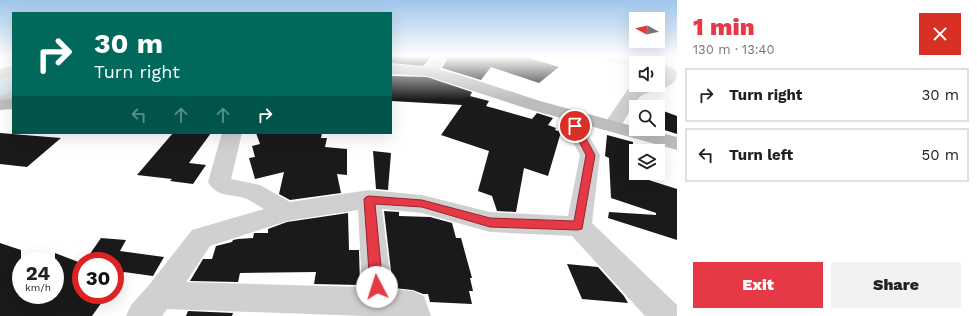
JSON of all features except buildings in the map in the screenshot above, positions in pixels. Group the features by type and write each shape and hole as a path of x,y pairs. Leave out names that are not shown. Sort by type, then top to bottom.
{"street":[{"path":"0,75 9,71"},
{"path":"423,71 454,78 534,105 677,144"},
{"path":"665,82 671,74 667,71"},
{"path":"612,126 634,93 637,92"},
{"path":"0,104 12,97"},
{"path":"0,104 12,104"},
{"path":"567,114 590,155 578,226"},
{"path":"232,134 219,182 230,188 252,191 287,212"},
{"path":"369,199 378,302"},
{"path":"151,306 201,238 287,212 369,199 422,204 490,222 578,226 666,316"},
{"path":"151,306 378,302 413,306 415,316"}],"waterway":[{"path":"0,89 12,83"}],"route":[{"path":"377,287 369,199 422,204 490,222 578,226 590,155 575,126"}]}
